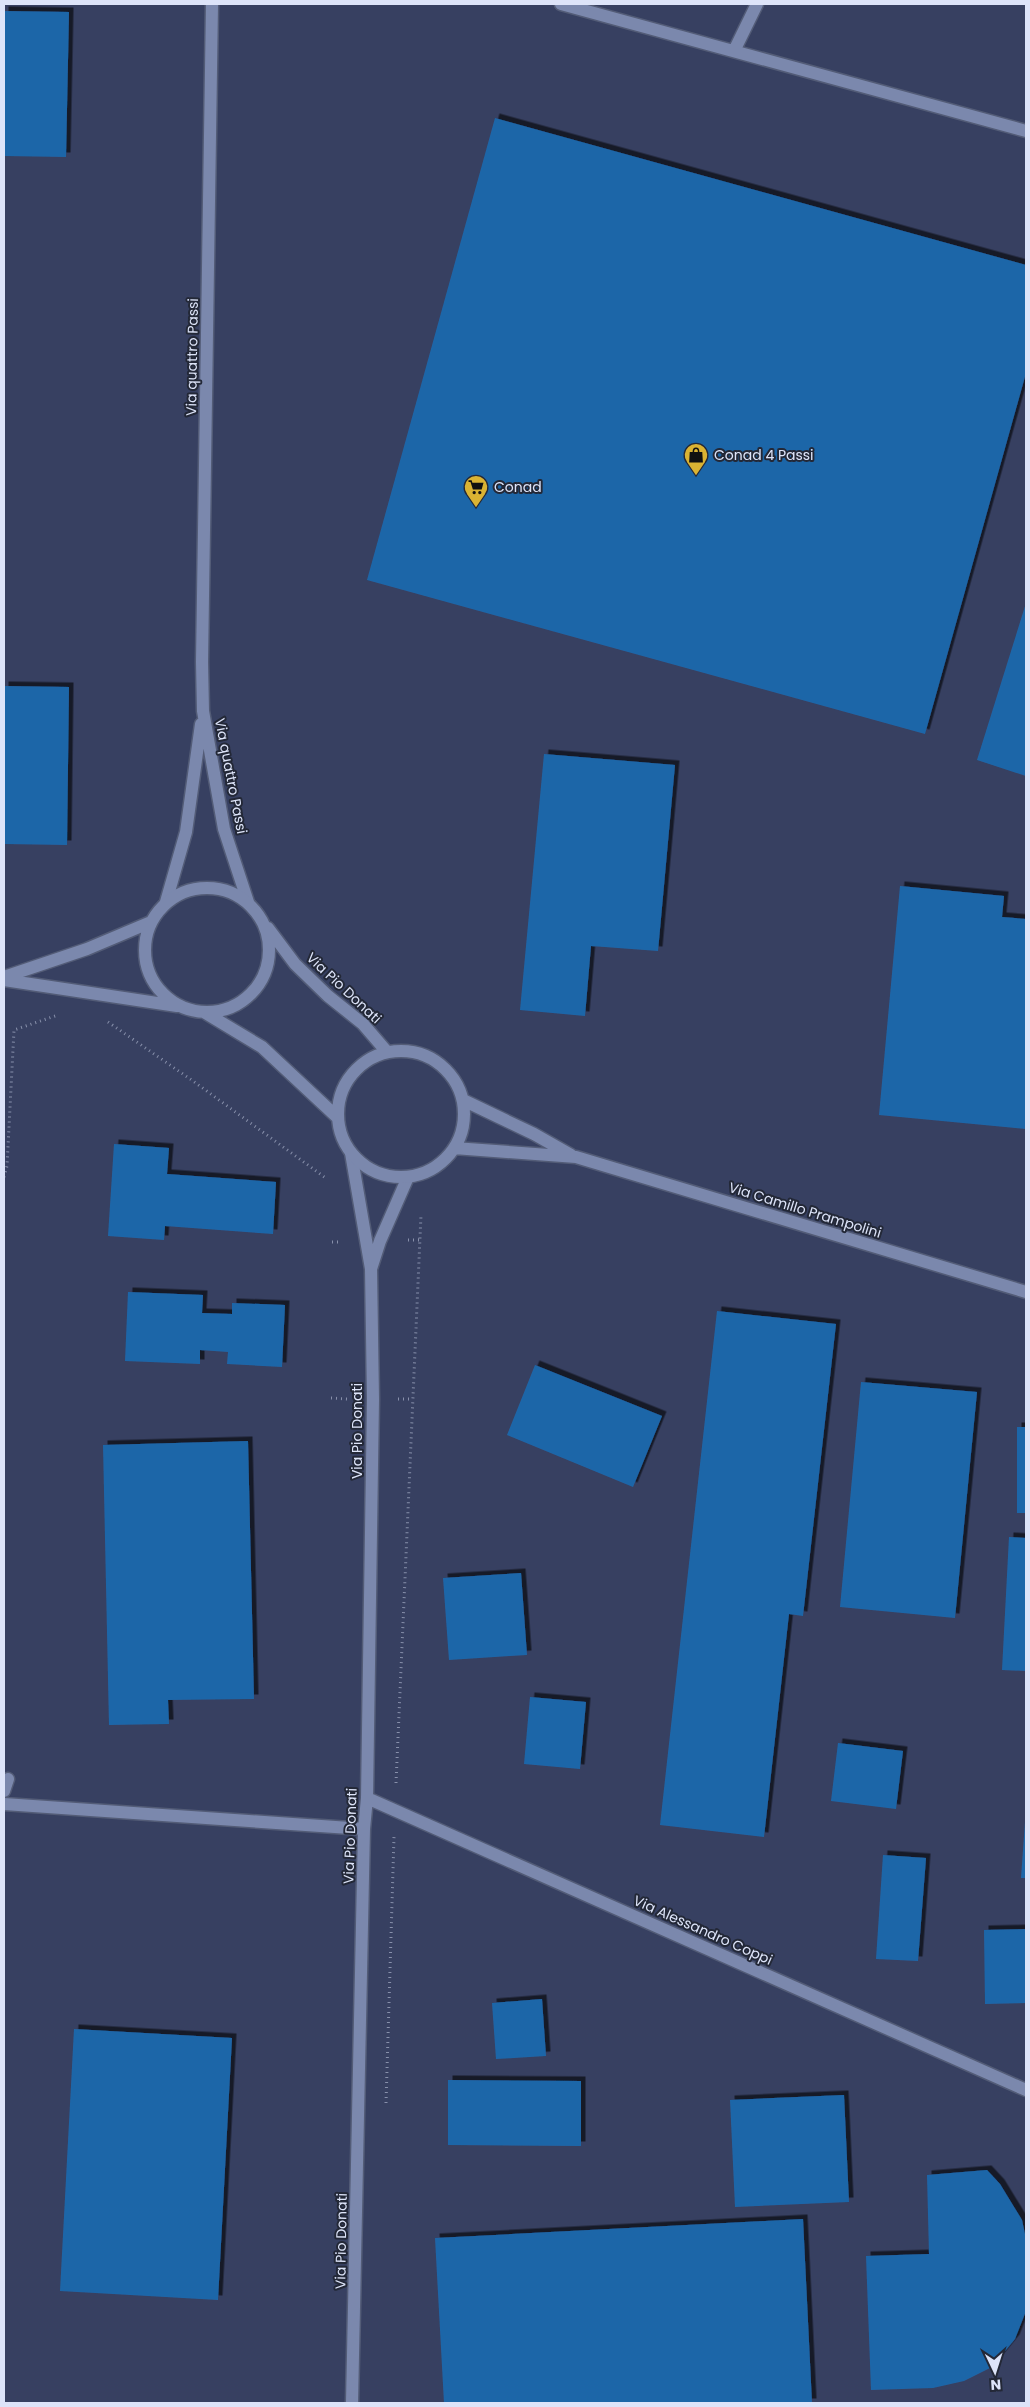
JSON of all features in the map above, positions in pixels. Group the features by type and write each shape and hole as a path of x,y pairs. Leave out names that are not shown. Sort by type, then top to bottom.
{"street":[{"name":"Via quattro Passi","path":"166,902 186,832 203,711 202,642 212,4"},
{"path":"561,4 1026,131"},
{"path":"734,51 757,4"},
{"name":"Via quattro Passi","path":"203,711 224,829 248,902"},
{"name":"Via Pio Donati","path":"263,922 269,947 265,972 259,984 241,1002 217,1011 204,1012 181,1007 162,994 149,975 144,952 145,937 151,922 166,902 186,891 207,887 229,891 248,902 295,964 328,996 363,1024 387,1052"},
{"path":"4,979 86,949 151,922"},
{"path":"4,979 181,1007"},
{"name":"Via Pio Donati","path":"204,1012 262,1047 337,1117"},
{"name":"Via Pio Donati","path":"402,1050 430,1057 451,1075 463,1100 465,1117 461,1133 454,1148 440,1164 422,1174 408,1177 392,1177 376,1173 362,1165 351,1153 341,1136 337,1117 340,1095 350,1075 366,1060 387,1052 402,1050"},
{"name":"Via Camillo Prampolini","path":"463,1100 534,1134 576,1157 1026,1292"},
{"name":"Via Camillo Prampolini","path":"454,1148 576,1157"},
{"name":"Via Pio Donati","path":"351,1153 371,1269 373,1399 367,1798 364,1829 352,2403"},
{"name":"Via Pio Donati","path":"371,1269 380,1241 408,1177"},
{"name":"Via Alessandro Coppi","path":"367,1798 1026,2090"},
{"path":"4,1804 364,1829"}],"path":[{"path":"4,1178 7,1166 14,1030 57,1015 66,1015"},
{"path":"107,1021 327,1179"}],"building":[{"path":"4,11 69,12 66,157 4,156"},
{"name":"Conad 4 Passi","path":"495,118 1026,265 1026,373 925,734 367,580"},
{"path":"1026,603 1026,776 977,760"},
{"path":"4,686 69,687 67,845 4,844"},
{"path":"544,754 675,765 658,951 591,946 585,1016 520,1010"},
{"path":"900,886 1004,896 1002,917 1026,919 1026,1129 879,1115"},
{"path":"114,1144 169,1148 167,1174 276,1182 273,1234 165,1226 164,1240 108,1236"},
{"path":"128,1292 203,1295 202,1313 232,1314 232,1303 285,1305 282,1367 227,1364 228,1352 200,1350 200,1364 125,1361"},
{"path":"717,1311 836,1324 803,1616 789,1614 764,1837 660,1825"},
{"path":"535,1365 662,1416 633,1487 507,1435"},
{"path":"861,1382 977,1392 955,1618 840,1607"},
{"path":"1017,1427 1026,1427 1026,1513 1017,1513"},
{"path":"248,1441 254,1699 168,1700 169,1724 109,1725 103,1445"},
{"path":"1009,1537 1026,1538 1026,1671 1002,1670"},
{"path":"521,1573 527,1655 449,1660 443,1578"},
{"path":"530,1697 586,1702 580,1769 524,1764"},
{"path":"838,1743 903,1751 896,1809 831,1801"},
{"path":"1025,1822 1026,1878 1021,1878"},
{"path":"883,1855 926,1858 918,1961 876,1959"},
{"path":"1026,1929 1026,2003 985,2004 984,1930"},
{"path":"542,1999 546,2056 496,2059 492,2003"},
{"path":"74,2029 232,2038 218,2300 60,2291"},
{"path":"448,2080 581,2081 581,2146 448,2145"},
{"path":"844,2095 849,2202 735,2207 730,2100"},
{"path":"987,2170 1000,2184 1022,2220 1026,2239 1026,2311 1015,2339 992,2367 964,2381 933,2388 871,2390 866,2256 929,2254 927,2175"},
{"path":"803,2219 812,2403 444,2403 435,2238"}],"place":[{"name":"Conad 4 Passi","path":"696,476"},
{"name":"Conad","path":"476,508"}]}
